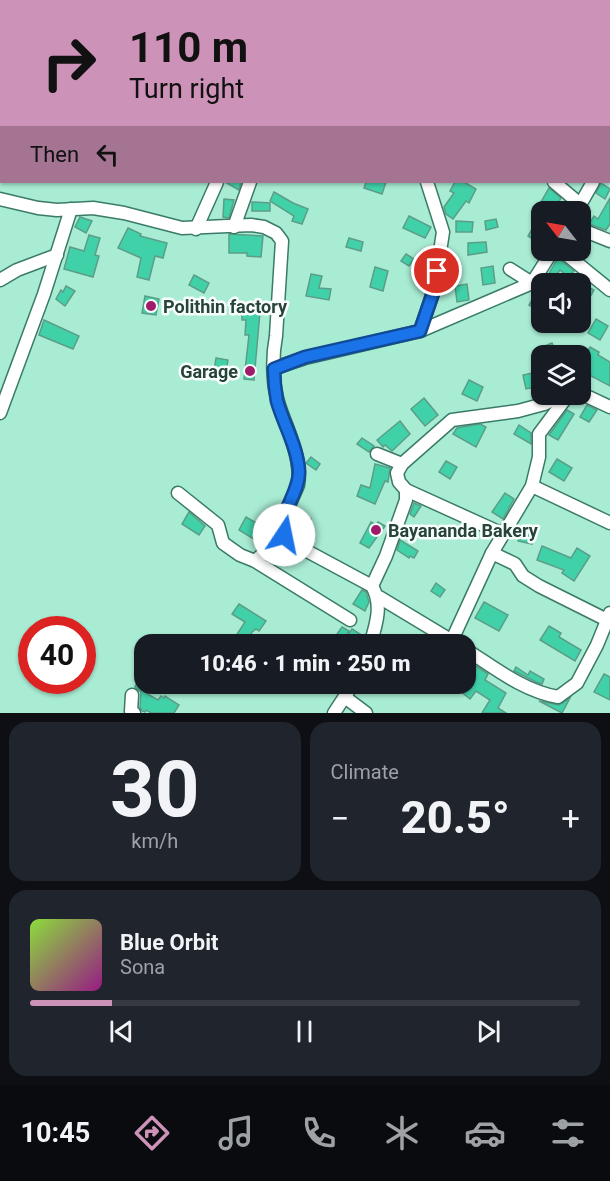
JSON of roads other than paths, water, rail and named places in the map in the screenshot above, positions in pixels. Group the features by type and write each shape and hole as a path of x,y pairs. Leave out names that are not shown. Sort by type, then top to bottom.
{"street":[{"path":"196,229 217,183"},
{"path":"234,227 250,183"},
{"path":"420,331 434,290 443,232 427,183"},
{"path":"555,183 572,201"},
{"path":"582,201 592,183"},
{"path":"0,199 38,208 93,208 124,213 182,228 251,225 264,227 276,233 282,241 276,336 273,349 274,369 278,402 298,462 299,474 282,529 284,535 292,543 309,553 372,586 379,597 440,634"},
{"path":"0,413 57,255 71,209"},
{"path":"591,233 610,241"},
{"path":"0,280 17,270 57,255"},
{"path":"574,261 610,290"},
{"path":"510,268 531,282"},
{"path":"274,369 305,357 420,331 531,283"},
{"path":"591,398 610,407"},
{"path":"503,534 406,490 399,482 397,473 402,464 452,420 518,411 540,405"},
{"path":"459,634 492,553 532,486 540,434 560,405"},
{"path":"377,454 402,464"},
{"path":"532,486 610,523"},
{"path":"372,586 386,556 406,500 406,490"},
{"path":"178,493 218,525 222,543 350,620"},
{"path":"255,561 284,535"},
{"path":"476,656 526,688 543,695 558,697 578,683 608,617 539,586 523,576 514,564 492,553"},
{"path":"372,634 379,610 379,597"},
{"path":"334,713 348,694"},
{"path":"132,695 131,711 134,713"},
{"path":"346,698 366,713"}],"place":[{"name":"Polithin factory","path":"151,306"},
{"name":"Garage","path":"250,371"},
{"name":"Bayananda Bakery","path":"376,530"}]}
